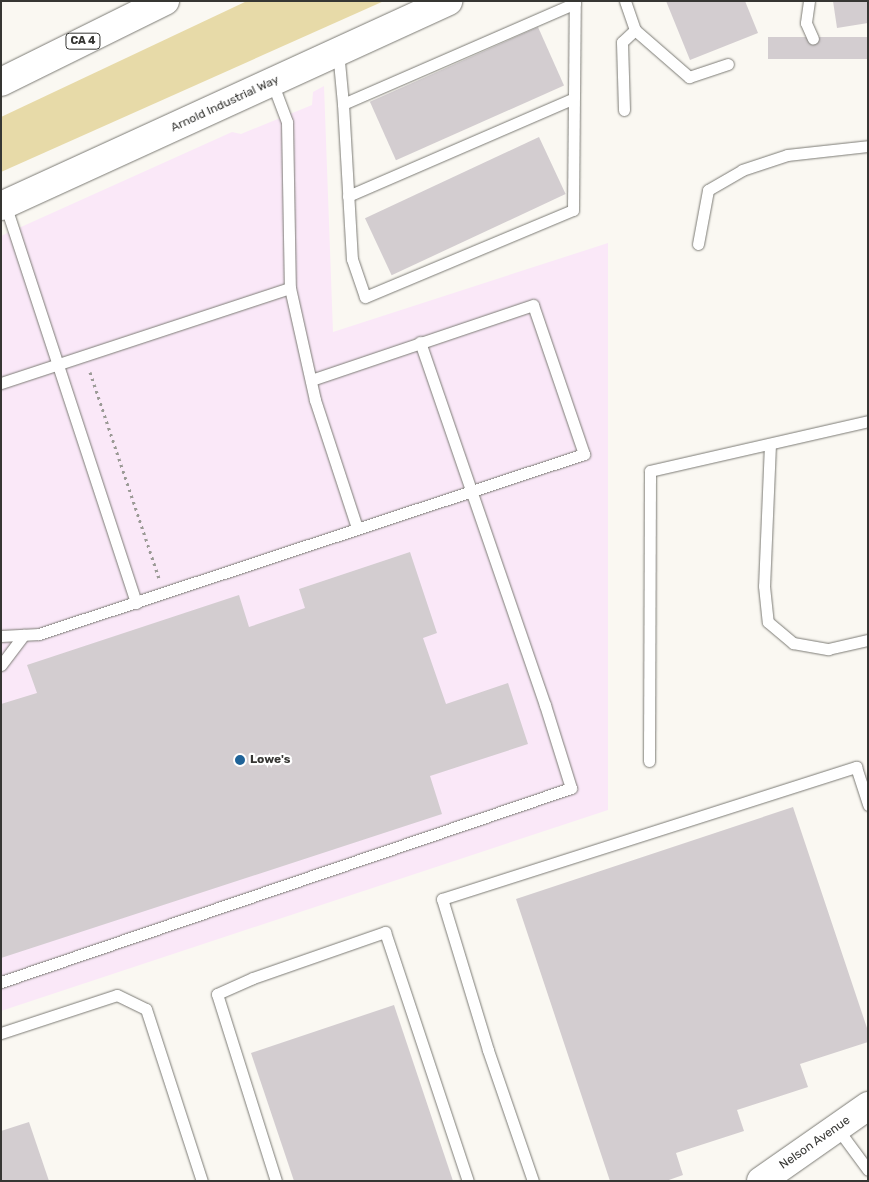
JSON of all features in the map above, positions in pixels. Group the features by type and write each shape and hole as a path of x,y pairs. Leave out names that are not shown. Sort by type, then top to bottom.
{"main road":[{"name":"CA 4","path":"1,82 165,1"},
{"name":"Arnold Industrial Way","path":"3,205 448,1"},
{"name":"Nelson Avenue","path":"761,1181 868,1106"}],"lane":[{"path":"625,1 635,30 688,77 728,64"},
{"path":"809,1 806,23 813,40"},
{"path":"338,52 352,259 365,297 573,210 575,2 343,104"},
{"path":"624,110 622,42 635,30"},
{"path":"272,82 288,122 290,288 315,400 357,528"},
{"path":"348,196 574,98"},
{"path":"698,244 708,190 742,170 787,155 868,146"},
{"path":"3,205 136,603"},
{"path":"1,383 290,288"},
{"path":"1,636 40,634 584,454 533,305 420,342 362,365 311,380"},
{"path":"1,982 572,788 473,491 420,342"},
{"path":"649,761 650,471 868,421"},
{"path":"770,444 764,586 768,622 793,643 828,649 868,640"},
{"path":"1,665 24,635"},
{"path":"533,1181 488,1050 442,899 856,767 868,804"},
{"path":"276,1181 217,994 253,978 385,932 468,1181"},
{"path":"1,1033 117,995 146,1009 202,1181"},
{"path":"837,1128 868,1170"}],"path":[{"path":"90,372 164,593"}],"shaded area":[{"path":"247,1 384,1 1,172 1,117"},
{"path":"324,86 333,332 608,243 608,810 1,1011 1,236 232,132 241,134 312,105 313,92"}],"building":[{"path":"666,1 745,1 758,33 690,60"},
{"path":"833,1 868,1 868,23 837,28"},
{"path":"538,27 564,85 396,160 370,102"},
{"path":"768,37 868,37 868,59 768,59"},
{"path":"539,137 566,194 392,275 365,218"},
{"name":"Lowe's","path":"410,552 437,633 423,638 446,704 508,683 528,744 430,776 442,814 1,958 1,704 37,693 27,665 239,595 249,627 305,608 299,589"},
{"path":"793,807 868,1031 868,1042 800,1064 808,1087 737,1110 744,1131 676,1153 683,1175 666,1181 610,1181 516,899"},
{"path":"394,1005 453,1181 294,1181 251,1053"},
{"path":"29,1122 49,1181 1,1181 1,1131"}],"place":[{"name":"Lowe's","path":"240,760"}]}
